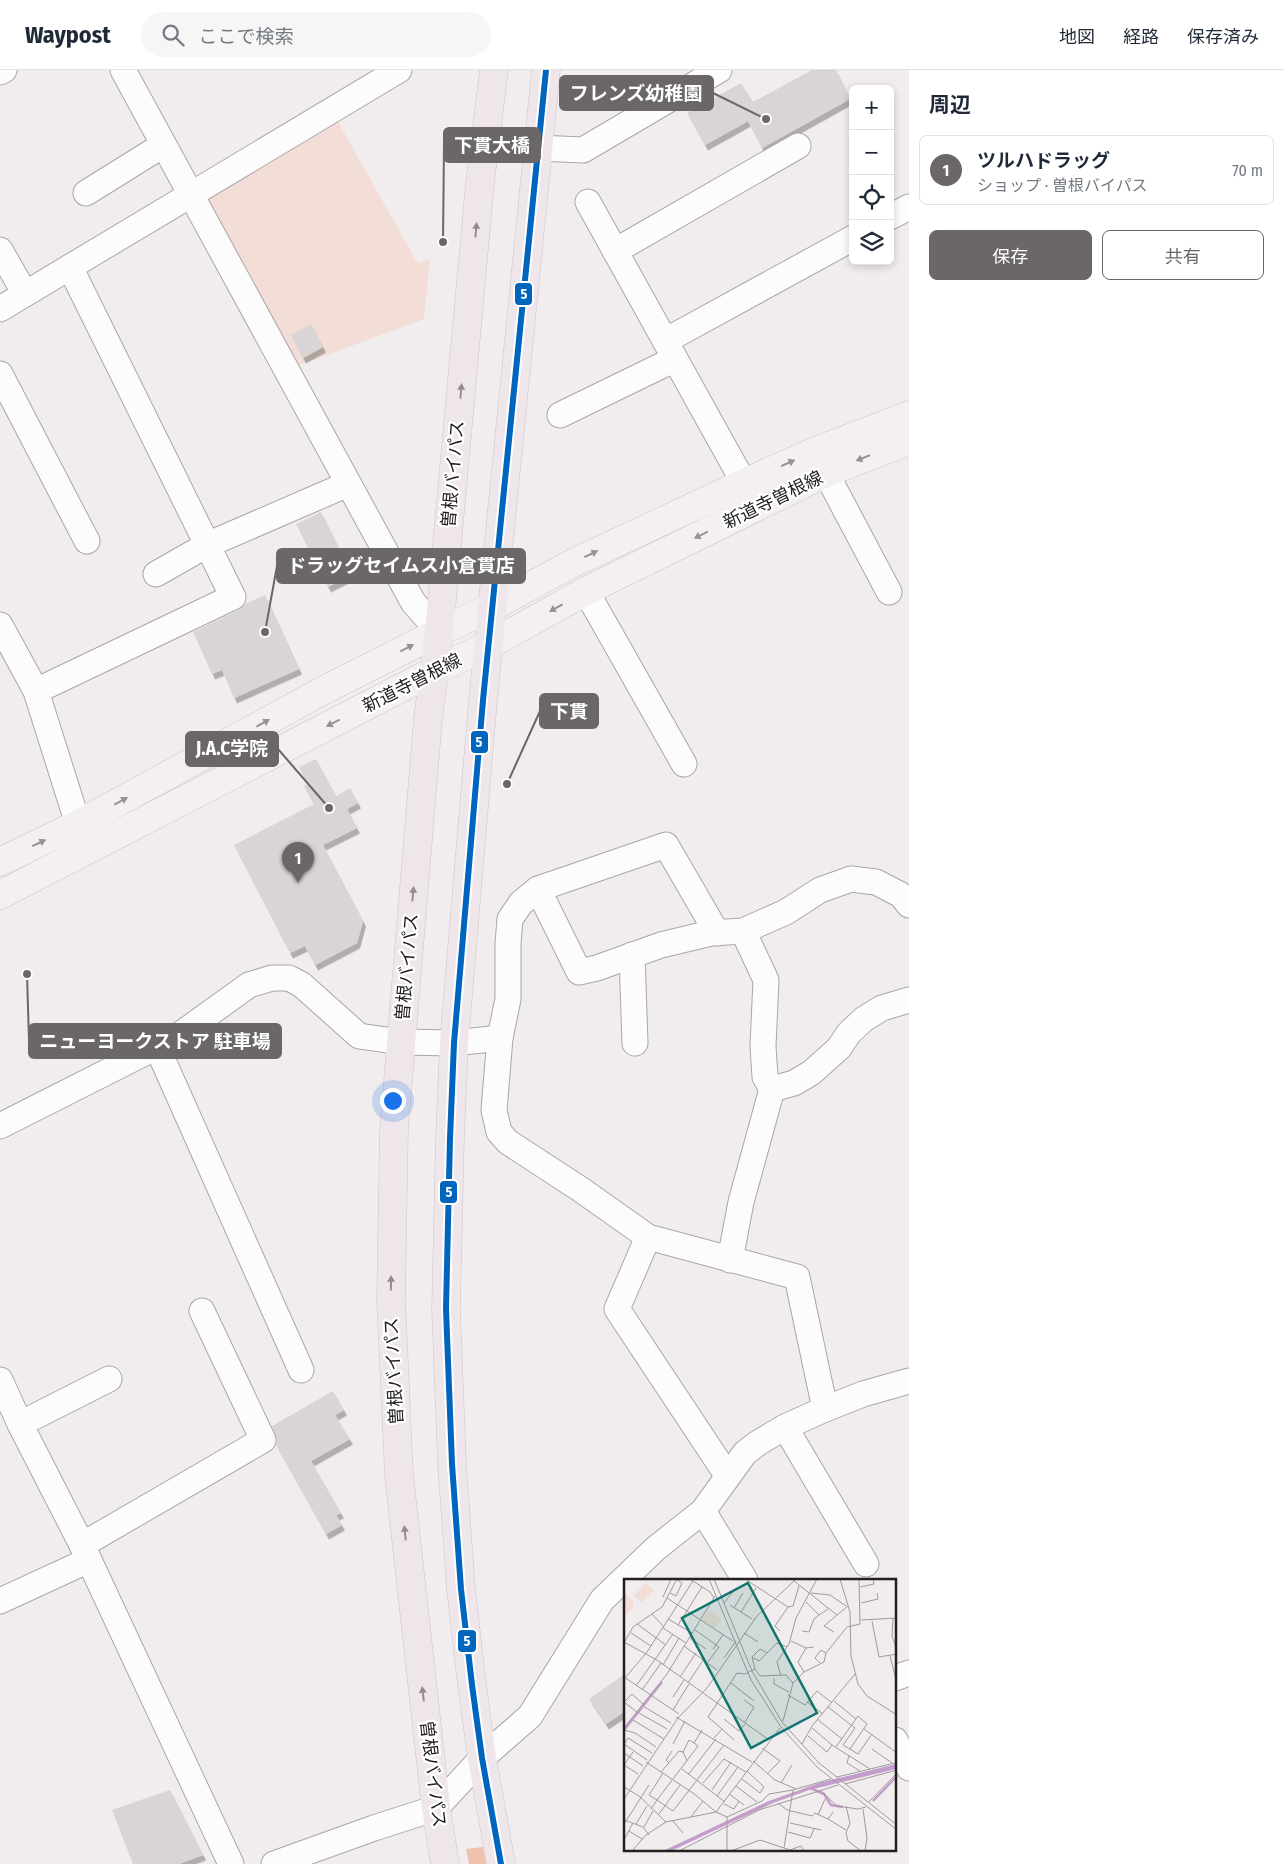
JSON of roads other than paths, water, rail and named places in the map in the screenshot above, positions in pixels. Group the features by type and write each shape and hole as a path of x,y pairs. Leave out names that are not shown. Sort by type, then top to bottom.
{"highway":[{"name":"曽根バイパス","path":"445,1864 436,1808 399,1475 391,1299 394,1129 428,719 438,632 480,182 494,70"},
{"path":"502,1864 482,1758 461,1589 452,1464 446,1309 454,1043 492,607 546,70"}],"main road":[{"name":"新道寺曽根線","path":"0,862 78,824 328,688 492,607 573,563 813,452 909,415"},
{"name":"新道寺曽根線","path":"0,895 434,670 489,645 586,592 826,474 909,441"}],"street":[{"path":"0,72 4,70"},
{"path":"123,70 413,602 438,632"},
{"path":"0,309 399,70"},
{"path":"538,148 584,150 718,70"},
{"path":"86,193 163,145"},
{"path":"615,251 798,146"},
{"path":"588,202 744,483"},
{"path":"894,215 909,206"},
{"path":"560,415 849,240"},
{"path":"0,250 25,294"},
{"path":"36,691 233,597 70,267"},
{"path":"0,374 87,541"},
{"path":"826,474 889,592"},
{"path":"156,574 207,545 348,484"},
{"path":"586,592 684,764"},
{"path":"2,635 36,691 78,824"},
{"path":"718,933 666,845 538,889 521,903 510,919 508,999 500,1038 494,1110 499,1132 508,1142 580,1189 648,1237 797,1277 824,1409"},
{"path":"538,889 579,972 597,968 660,945 718,933 743,931 786,912 820,890 851,879 876,882 901,895 909,905"},
{"path":"730,1260 744,1194 772,1089 765,1077 763,1046 766,980 743,931"},
{"path":"632,955 635,1043"},
{"path":"0,1126 178,1036 249,985 272,978 289,978 302,985 359,1036 401,1042 454,1043 500,1038"},
{"path":"772,1089 794,1083 811,1073 839,1048 849,1034 864,1020 882,1008 909,1000"},
{"path":"157,1047 301,1370"},
{"path":"648,1237 617,1309 727,1475"},
{"path":"0,1601 86,1552 263,1440 202,1311"},
{"path":"20,1424 110,1379"},
{"path":"0,1380 20,1424 86,1552 231,1864"},
{"path":"624,1579 656,1549 703,1511 715,1496 727,1475 745,1453 758,1443 785,1427 824,1409 863,1394 909,1381"},
{"path":"785,1427 866,1564"},
{"path":"703,1511 744,1579"},
{"path":"274,1864 436,1808 482,1758 530,1716 602,1600 624,1579"},
{"path":"896,1678 909,1673"},
{"path":"896,1742 909,1768"}],"place":[{"name":"フレンズ幼稚園","path":"766,119"},
{"name":"下貫大橋","path":"443,242"},
{"name":"ドラッグセイムス小倉貫店","path":"265,632"},
{"name":"下貫","path":"507,784"},
{"name":"J.A.C学院","path":"329,808"},
{"name":"ツルハドラッグ","path":"298,883"},
{"name":"ニューヨークストア 駐車場","path":"27,974"}]}
